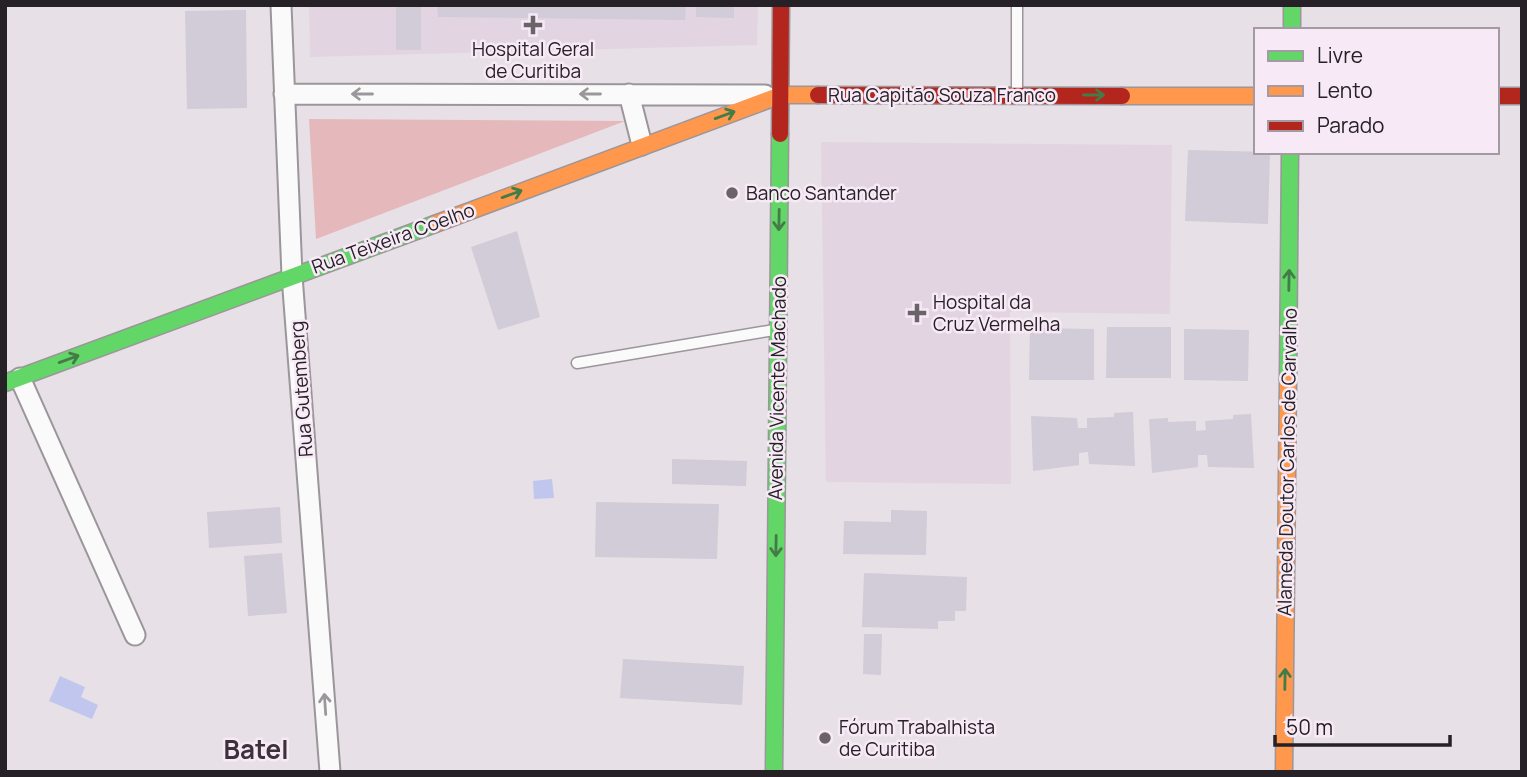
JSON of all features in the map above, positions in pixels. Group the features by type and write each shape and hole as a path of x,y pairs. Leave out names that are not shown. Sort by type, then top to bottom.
{"street":[{"name":"Rua Gutemberg","path":"281,5 292,276 330,772"},
{"name":"Avenida Vicente Machado","path":"774,772 781,5"},
{"path":"1292,5 1292,28"},
{"name":"Rua Capitão Souza Franco","path":"285,94 1254,96"},
{"path":"629,94 642,145"},
{"name":"Rua Teixeira Coelho","path":"13,381 780,95"},
{"path":"1499,96 1522,96"},
{"name":"Alameda Doutor Carlos de Carvalho","path":"1284,772 1290,154"},
{"path":"13,381 135,635"}],"lane":[{"path":"1017,5 1017,95"},
{"path":"577,363 778,329"}],"shaded area":[{"name":"Hospital Geral de Curitiba","path":"309,5 758,5 757,45 310,57"},
{"path":"309,119 625,121 316,239"},
{"name":"Hospital da Cruz Vermelha","path":"821,142 1172,145 1170,314 1010,312 1011,484 826,482"}],"water":[{"path":"552,479 554,498 534,499 533,481"},
{"path":"60,676 85,687 81,697 98,705 92,719 49,701"}],"building":[{"path":"396,5 421,5 421,50 396,50"},
{"path":"437,5 686,5 685,20 438,17"},
{"path":"696,5 734,5 734,18 696,17"},
{"path":"246,10 247,108 187,109 185,11"},
{"path":"1188,150 1270,154 1268,224 1185,221"},
{"path":"517,231 540,317 498,330 471,247"},
{"path":"1107,327 1171,327 1171,378 1106,378"},
{"path":"1030,328 1094,329 1094,380 1029,380"},
{"path":"1184,329 1249,330 1248,381 1184,380"},
{"path":"1133,412 1135,466 1089,464 1088,452 1079,453 1079,465 1033,471 1031,416 1077,418 1078,428 1087,428 1087,418 1114,417 1114,413"},
{"path":"1251,414 1254,468 1208,467 1207,455 1198,455 1198,467 1152,473 1149,419 1168,418 1168,422 1196,421 1196,431 1206,430 1205,421 1233,419 1233,415"},
{"path":"672,459 747,461 746,486 672,484"},
{"path":"596,502 719,504 717,559 595,557"},
{"path":"280,507 282,543 209,548 207,512"},
{"path":"891,510 927,511 926,555 843,554 844,521 891,522"},
{"path":"282,553 287,613 248,616 244,556"},
{"path":"864,573 967,577 966,611 955,611 955,621 938,621 938,629 862,627"},
{"path":"864,634 882,634 881,675 863,674"},
{"path":"623,659 744,666 742,705 620,698"}],"traffic: fast":[{"path":"1292,5 1292,28"},
{"path":"774,772 780,134"},
{"path":"1288,379 1290,154"},
{"path":"5,383 435,224"}],"traffic: slow":[{"path":"435,224 781,95 818,95"},
{"path":"1122,96 1254,96"},
{"path":"1284,772 1288,379"}],"traffic: jam":[{"path":"780,134 781,5"},
{"path":"818,95 1122,96"},
{"path":"1499,96 1522,96"}],"place":[{"name":"Hospital Geral de Curitiba","path":"533,25"},
{"name":"Banco Santander","path":"732,193"},
{"name":"Hospital da Cruz Vermelha","path":"917,313"},
{"name":"Fórum Trabalhista de Curitiba","path":"825,738"}],"district":[{"name":"Batel","path":"256,750"}]}
